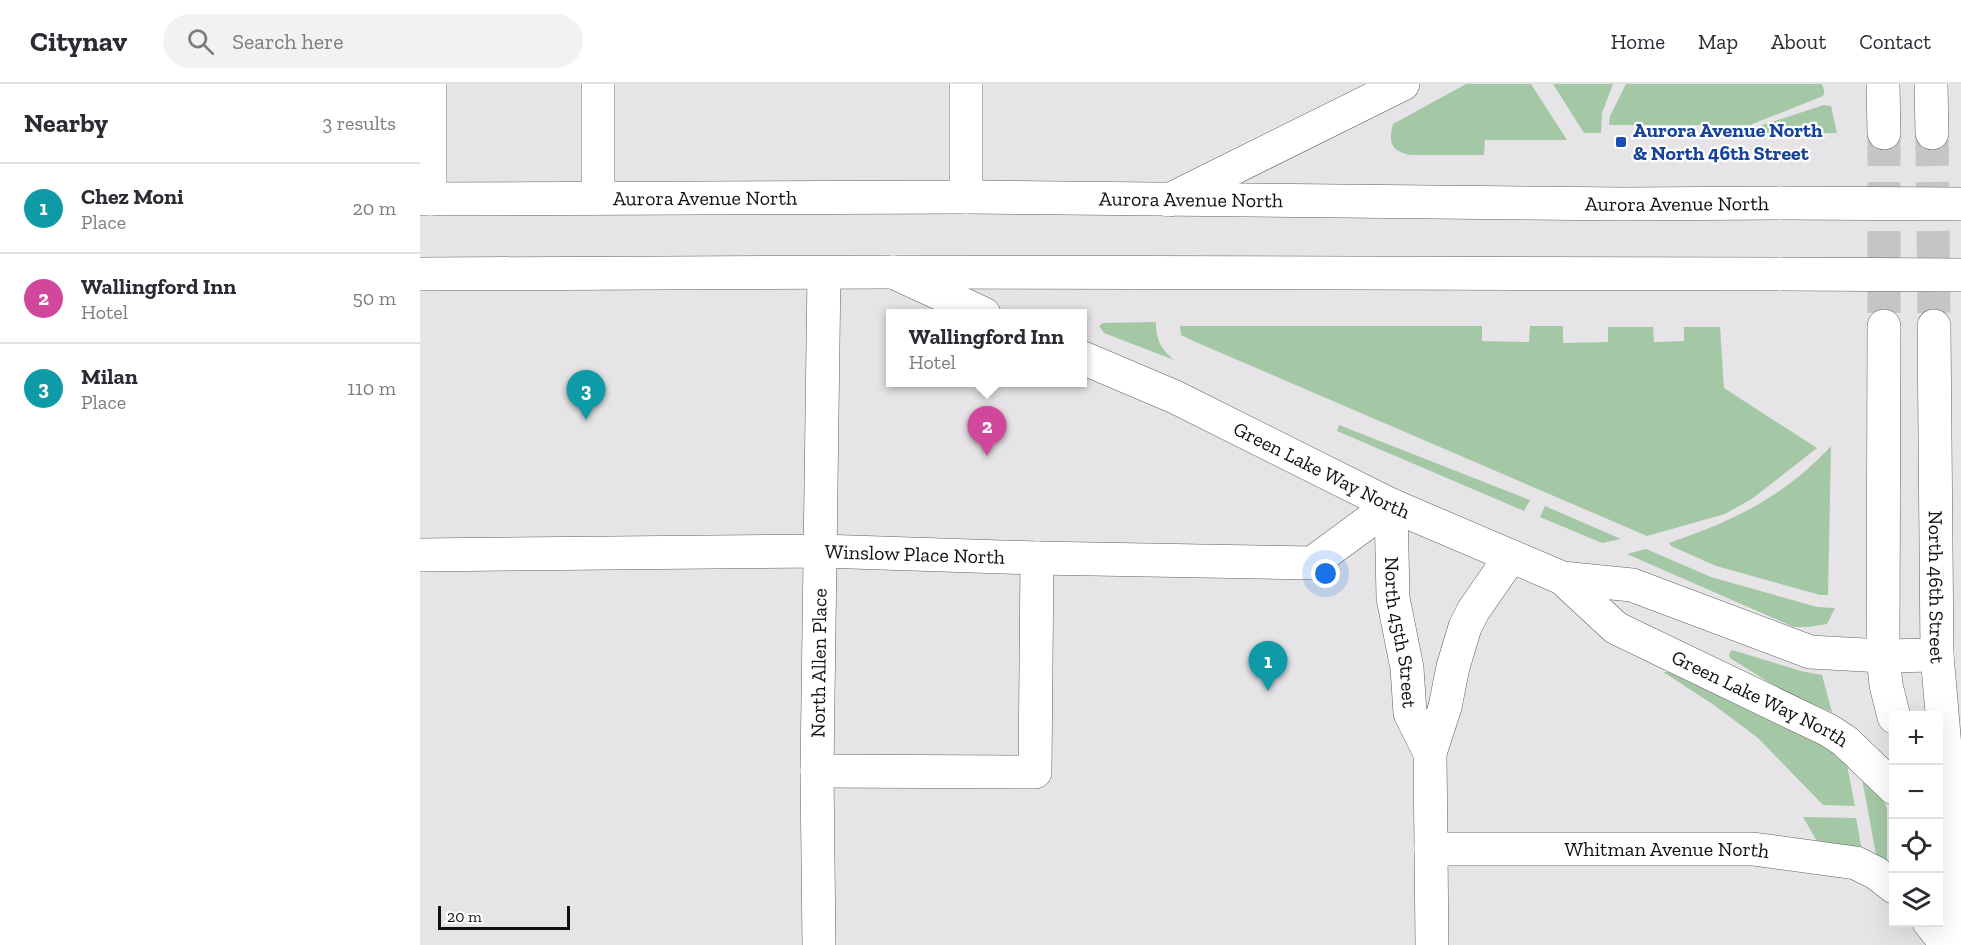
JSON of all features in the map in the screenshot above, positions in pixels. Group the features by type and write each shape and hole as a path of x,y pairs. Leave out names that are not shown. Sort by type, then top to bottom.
{"main road":[{"path":"425,199 430,84"},
{"path":"598,84 598,198"},
{"path":"966,84 966,197"},
{"path":"1169,200 1403,84"},
{"path":"1883,84 1884,134"},
{"path":"1931,84 1932,134"},
{"name":"Aurora Avenue North","path":"425,199 966,197 1961,204"},
{"path":"893,272 973,309"},
{"path":"420,274 893,272 1961,275"},
{"name":"North Allen Place","path":"819,945 817,771 824,273"},
{"path":"1884,326 1883,656 1892,711"},
{"name":"North 46th Street","path":"1934,326 1938,670 1951,845 1961,932"},
{"name":"Green Lake Way North","path":"1087,360 1175,397 1391,505 1562,578 1632,585 1810,652 1883,656 1938,670"},
{"name":"Winslow Place North","path":"420,555 821,551 1312,563 1391,505"},
{"name":"North 45th Street","path":"1391,505 1393,598 1407,668 1410,713 1430,753"},
{"name":"North 45th Street","path":"1432,945 1430,753 1445,707 1453,667 1465,627 1473,611 1511,556"},
{"path":"817,771 1035,772 1037,558"},
{"name":"Green Lake Way North","path":"1562,578 1616,628 1828,730 1845,741 1889,784"},
{"path":"1938,670 1961,735"},
{"name":"North 46th Street","path":"1939,819 1951,845"},
{"name":"Whitman Avenue North","path":"1431,849 1753,849 1856,863 1889,883"},
{"path":"1933,927 1947,945"}],"green space":[{"path":"1466,84 1531,84 1567,140 1485,140 1484,155 1409,155 1394,147 1391,140 1393,124"},
{"path":"1553,84 1613,84 1602,113 1601,133 1584,133"},
{"path":"1626,84 1821,84 1824,91 1823,96 1750,125 1609,125 1610,116"},
{"path":"1824,105 1831,106 1837,133 1751,133 1750,129"},
{"path":"1156,322 1160,343 1174,360 1104,333 1099,326 1103,323"},
{"path":"1180,326 1482,326 1482,341 1529,342 1530,326 1563,326 1563,343 1608,342 1608,327 1653,327 1654,342 1684,341 1684,327 1720,327 1724,388 1817,448 1753,498 1725,514 1647,536 1191,340 1181,335"},
{"path":"1339,425 1530,500 1524,511 1337,431"},
{"path":"1831,446 1828,595 1820,595 1716,566 1671,546 1669,543 1715,526 1756,505 1795,480"},
{"path":"1545,506 1621,539 1602,543 1540,517"},
{"path":"1646,549 1711,577 1817,607 1835,608 1827,624 1794,627 1627,554"},
{"path":"1732,650 1822,675 1832,712 1783,691 1730,658 1729,654"},
{"path":"1663,672 1669,672 1845,755 1855,806 1823,805 1758,738 1714,705"},
{"path":"1859,763 1879,790 1887,809 1887,866 1878,865"},
{"path":"1803,817 1856,818 1862,851 1818,843"}],"tunnel":[{"path":"1884,133 1884,326"},
{"path":"1932,133 1934,326"}],"place":[{"name":"Aurora Avenue North & North 46th Street","path":"1621,142"},
{"name":"Milan","path":"586,420"},
{"name":"Wallingford Inn","path":"987,456"},
{"name":"Chez Moni","path":"1268,691"}]}
